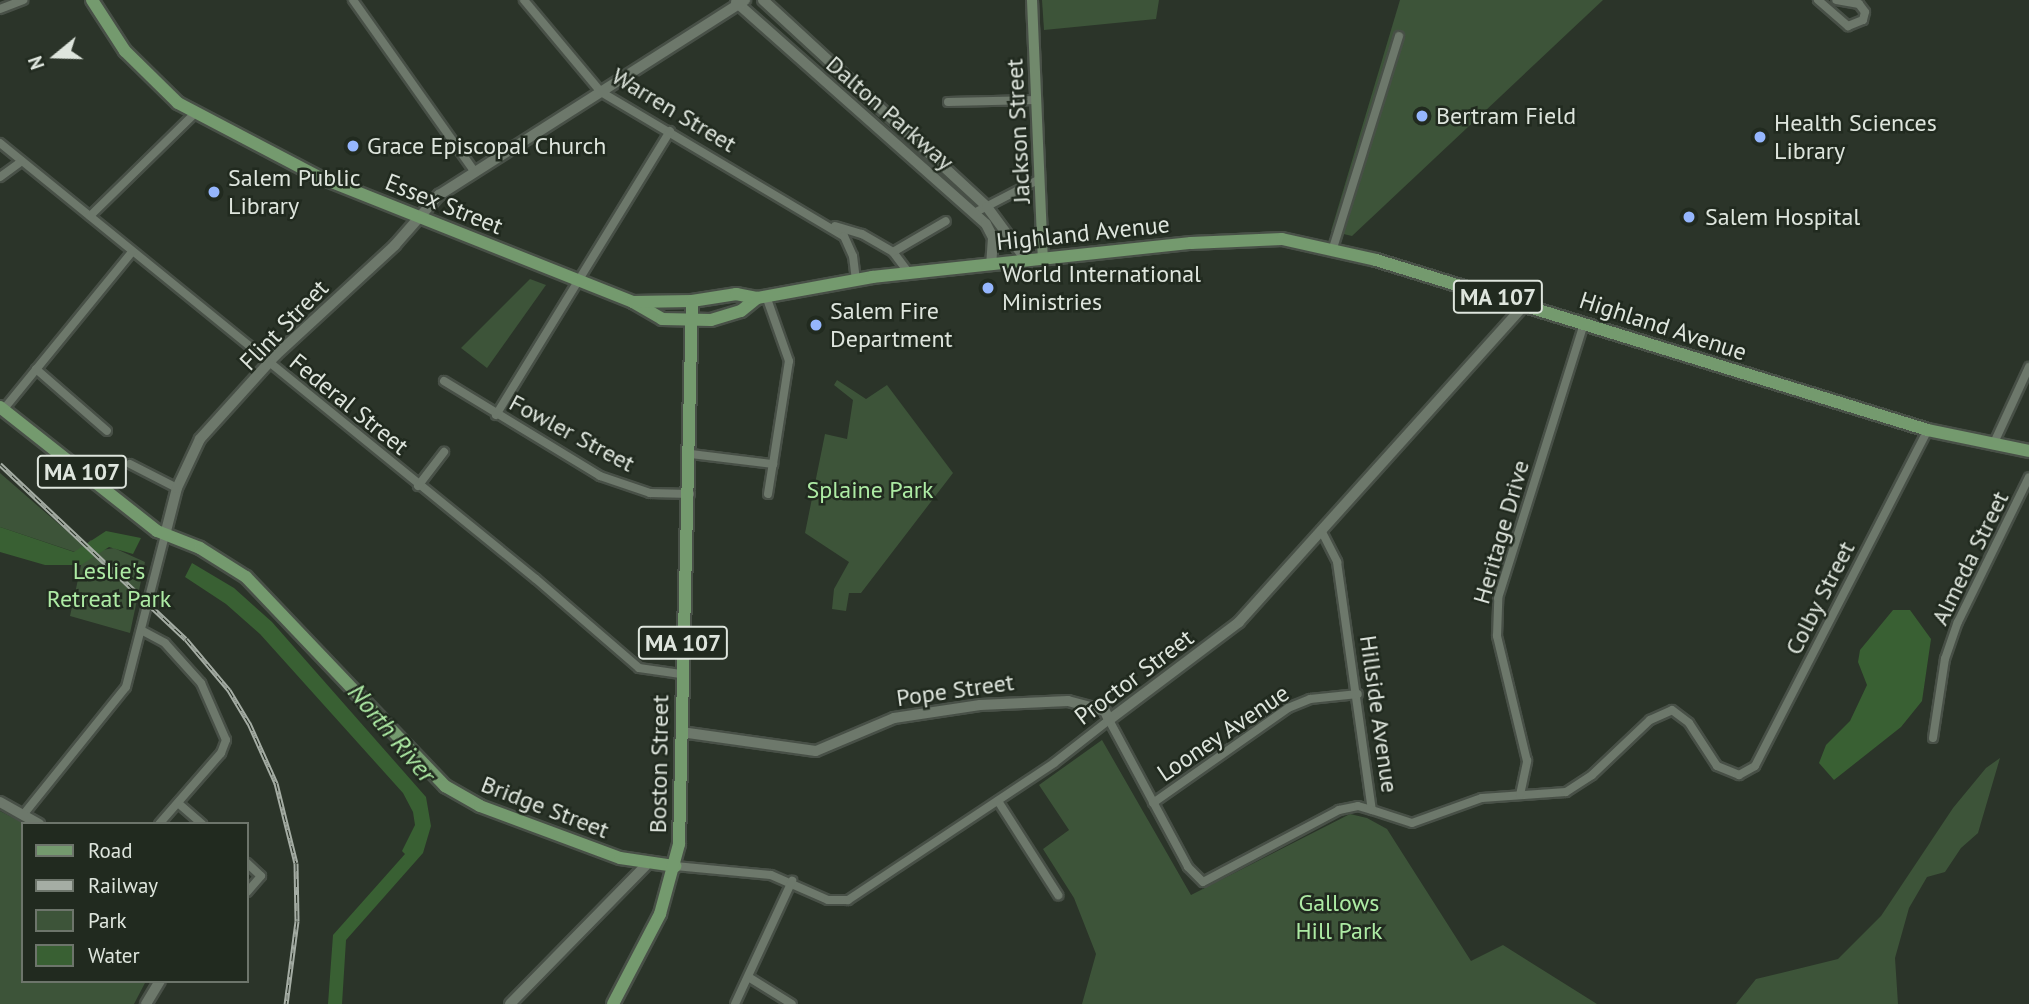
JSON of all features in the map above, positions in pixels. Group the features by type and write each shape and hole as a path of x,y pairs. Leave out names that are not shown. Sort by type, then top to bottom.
{"main road":[{"name":"Essex Street","path":"92,0 103,21 142,71 194,114 275,157 633,302 662,319 692,322 741,311 761,297"},
{"name":"Jackson Street","path":"1032,0 1043,259"},
{"name":"Highland Avenue","path":"909,273 1258,238 1333,248 1927,430 2029,451"},
{"name":"Essex Street","path":"633,302 692,301 736,293 761,297 856,279 909,273"},
{"name":"Boston Street","path":"612,1004 660,914 675,866 690,494 692,301"},
{"name":"Bridge Street","path":"1,409 165,535 215,557 260,590 444,786 486,809 646,865 675,866"}],"street":[{"path":"0,9 23,0"},
{"path":"353,0 474,171"},
{"name":"Warren Street","path":"524,0 601,92 844,236 851,248 856,279"},
{"name":"Dalton Parkway","path":"764,0 987,207 1027,261"},
{"path":"1818,0 1848,26 1863,20 1864,9 1859,4 1836,0"},
{"name":"Flint Street","path":"23,815 120,697 142,630 177,488 200,439 269,364 439,195 739,1"},
{"name":"Dalton Parkway","path":"739,1 974,213 992,232 991,264"},
{"path":"1333,248 1399,36"},
{"path":"948,102 1037,100"},
{"path":"90,216 194,114"},
{"path":"496,415 670,131"},
{"name":"Federal Street","path":"0,143 639,668 681,674"},
{"path":"0,177 22,161"},
{"path":"974,213 1040,178"},
{"path":"893,252 946,221"},
{"name":"Warren Street","path":"828,225 863,234 893,252 909,273"},
{"path":"1,409 132,252"},
{"path":"761,297 789,361 768,494"},
{"name":"Proctor Street","path":"675,866 771,875 792,881 828,900 848,900 998,801 1231,629 1442,402 1524,306"},
{"name":"Heritage Drive","path":"1520,795 1527,761 1497,636 1498,598 1584,323"},
{"path":"1993,445 2029,367"},
{"path":"36,369 107,431"},
{"name":"Fowler Street","path":"444,381 600,476 650,493 690,494"},
{"name":"Colby Street","path":"1739,775 1755,766 1927,430"},
{"path":"418,486 444,452"},
{"path":"691,454 773,464"},
{"path":"130,464 177,488"},
{"name":"Almeda Street","path":"1933,738 1945,659 1958,622 2029,477"},
{"name":"Hillside Avenue","path":"1321,530 1337,562 1358,694 1372,810 1412,823 1473,800 1556,794 1578,786 1650,720 1672,710 1689,723 1717,766 1739,775"},
{"path":"142,630 164,643 194,675 225,733 221,753 161,822"},
{"name":"Looney Avenue","path":"1153,803 1288,708 1310,699 1358,694"},
{"name":"Pope Street","path":"681,732 816,751 894,718 980,705 1068,701 1105,711 1110,720"},
{"path":"1110,720 1188,867 1202,881 1221,876 1339,810 1358,806 1372,810"},
{"path":"998,801 1058,895"},
{"path":"0,802 36,822"},
{"path":"178,803 200,822"},
{"path":"248,864 261,876 248,891"},
{"path":"510,1004 646,865"},
{"path":"735,1004 750,978 792,881"},
{"path":"750,978 792,1004"},
{"path":"146,1004 159,983"}],"green space":[{"path":"1042,0 1159,0 1156,19 1044,30"},
{"name":"Bertram Field","path":"1400,0 1603,0 1352,236 1331,231"},
{"path":"530,279 546,285 487,368 461,348"},
{"name":"Splaine Park","path":"837,380 866,399 887,385 953,473 861,593 849,593 846,611 832,609 834,589 849,562 805,533 825,434 847,439 853,400 834,385"},
{"name":"Leslie's Retreat Park","path":"0,473 84,546 91,540 102,550 114,548 145,562 130,633 70,616 82,561 75,552 0,527"},
{"name":"Gallows Hill Park","path":"1102,740 1191,895 1350,814 1367,818 1387,829 1471,961 1503,945 1597,1004 1082,1004 1096,954 1074,898 1043,849 1069,830 1039,785"},
{"path":"2000,758 1978,833 1961,848 1945,872 1927,877 1909,908 1895,958 1898,1004 1736,1004 1756,979 1838,959 1881,916 1953,808 1986,768"},
{"path":"0,811 21,822 21,983 145,983 134,1004 0,1004"}],"water":[{"path":"0,527 74,552 106,531 141,538 133,554 109,547 81,565 45,565 0,552"},
{"path":"192,563 234,588 272,622 426,797 431,826 423,853 346,940 342,1004 328,1004 333,935 405,854 402,851 415,825 413,812 403,793 260,634 226,604 185,577"},
{"path":"1893,610 1910,610 1931,639 1922,701 1901,727 1834,780 1819,763 1826,745 1850,721 1867,685 1858,662 1860,650"}],"railway":[{"path":"0,464 186,639 229,690 249,723 276,783 296,863 297,921 286,1004"}],"place":[{"name":"Bertram Field","path":"1422,116"},
{"name":"Health Sciences Library","path":"1760,137"},
{"name":"Grace Episcopal Church","path":"353,146"},
{"name":"Salem Public Library","path":"214,192"},
{"name":"Salem Hospital","path":"1689,217"},
{"name":"World International Ministries","path":"988,288"},
{"name":"Salem Fire Department","path":"816,325"}],"water label":[{"name":"North River","path":"392,733"}]}
